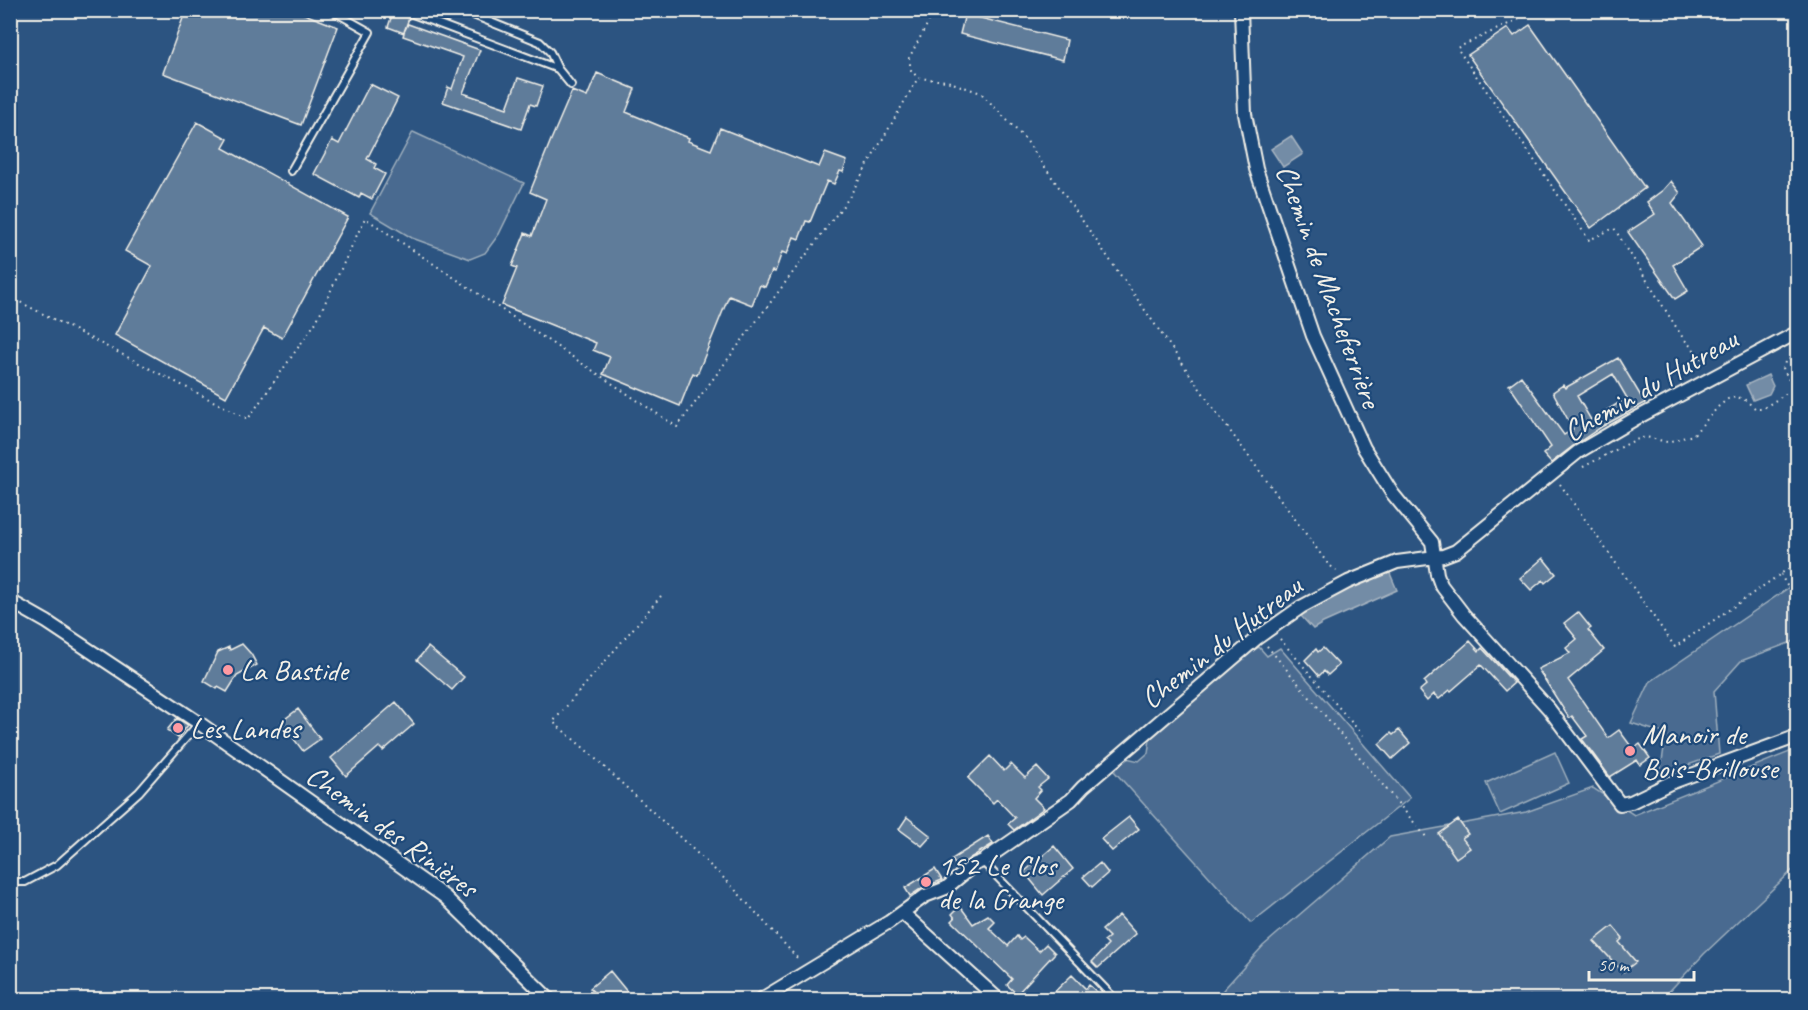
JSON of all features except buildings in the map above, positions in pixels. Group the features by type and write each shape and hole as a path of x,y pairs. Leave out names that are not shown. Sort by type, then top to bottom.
{"street":[{"name":"Chemin de Macheferrière","path":"1241,10 1245,114 1256,169 1313,336 1364,448 1392,493 1432,542 1441,585 1464,615 1549,709 1617,802 1622,804 1681,779 1797,736"},
{"name":"Chemin du Hutreau","path":"760,999 904,912 925,896 946,888 975,864 983,861 1071,800 1083,787 1259,637 1301,607 1348,582 1397,562 1450,554 1464,546 1578,452 1797,332"},
{"name":"Chemin des Rinières","path":"10,601 47,622 199,723 445,897 550,999"},
{"path":"904,912 906,917 999,999"}],"lane":[{"path":"291,171 370,32 331,10"},
{"path":"402,10 558,69"},
{"path":"461,10 540,42 550,52 558,69 571,85"},
{"path":"10,882 25,882 57,865 139,792 199,723"},
{"path":"983,861 1116,999"}],"path":[{"path":"935,10 909,58 911,70 918,78 947,81 981,93 1026,140 1219,416 1328,564 1348,582"},
{"path":"1530,10 1532,13 1457,48 1589,240 1614,228 1683,338 1717,375"},
{"path":"10,297 248,418 316,322 365,218 677,427 848,199 918,78"},
{"path":"1579,469 1646,436 1667,442 1693,435 1728,399 1736,397 1744,399 1756,409 1762,409 1790,391 1791,384 1783,368 1785,362 1797,354"},
{"path":"1565,478 1560,483 1675,647 1797,562"},
{"path":"1781,574 1785,584 1797,600"},
{"path":"661,596 553,722 728,882 809,971"},
{"path":"1270,628 1366,739"},
{"path":"1259,637 1427,838"}],"shaded area":[{"path":"413,132 524,183 499,234 485,253 470,259 412,238 370,213"},
{"path":"1291,136 1303,154 1283,167 1271,149"},
{"path":"1768,375 1773,386 1769,394 1753,400 1746,385"},
{"path":"1389,571 1397,590 1313,629 1301,616 1328,598"},
{"path":"1797,582 1797,640 1741,661 1714,691 1719,754 1660,775 1666,734 1631,723 1650,682"},
{"path":"1259,647 1267,656 1280,648 1410,798 1251,923 1114,771 1127,758 1139,761 1148,753 1150,739 1246,654"},
{"path":"1797,749 1797,866 1704,954 1662,999 1536,1000 1530,996 1526,1000 1214,1000 1263,946 1390,837 1526,812 1593,788 1634,815"},
{"path":"1555,752 1569,783 1500,814 1486,783"}],"place":[{"name":"La Bastide","path":"228,670"},
{"name":"Les Landes","path":"178,728"},
{"name":"Manoir de Bois-Brillouse","path":"1630,751"},
{"name":"152 Le Clos de la Grange","path":"926,882"}]}
